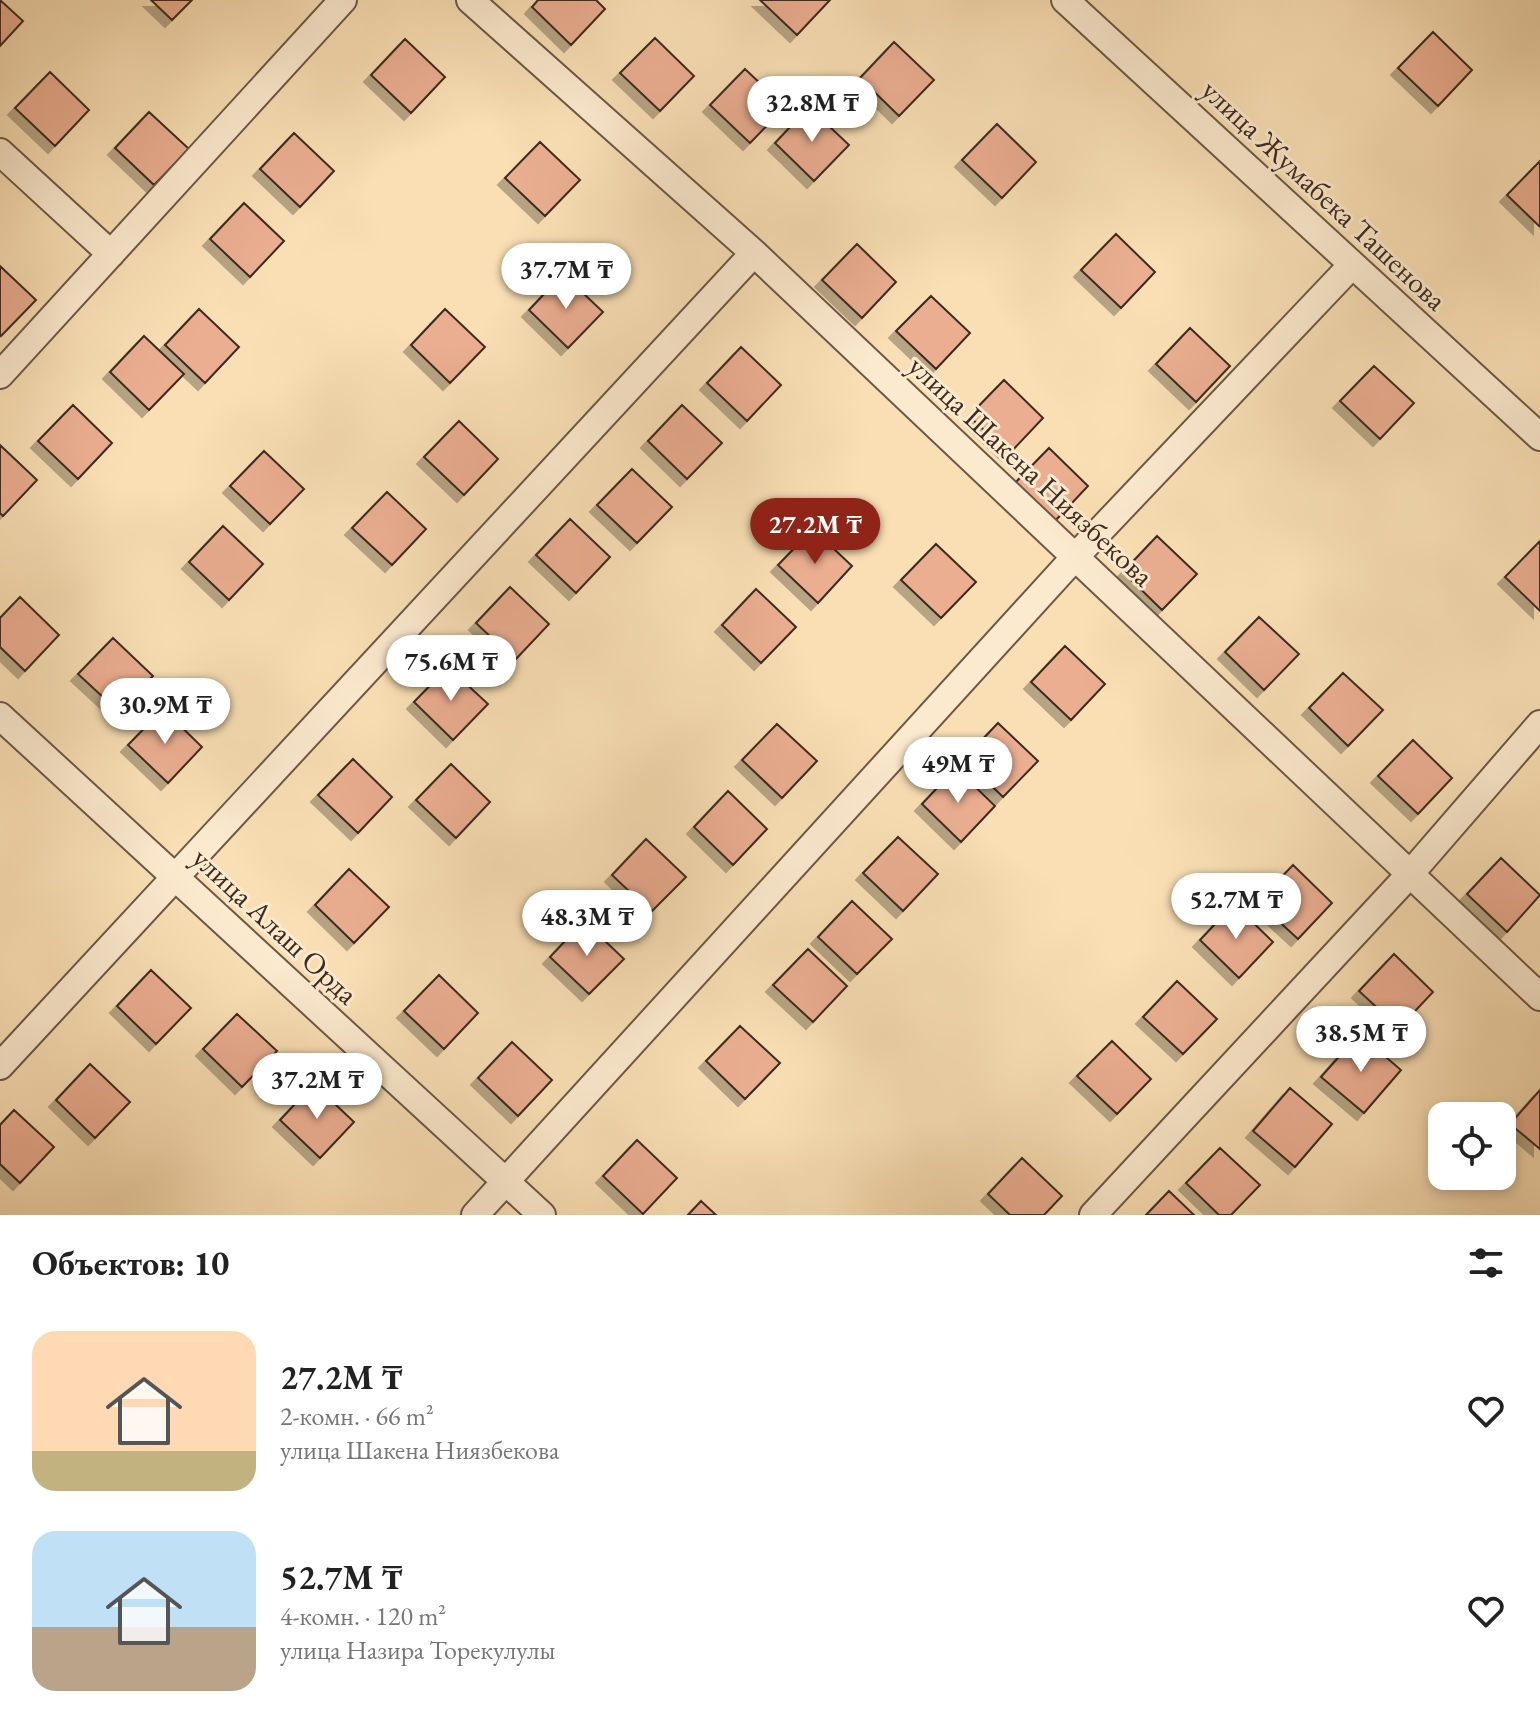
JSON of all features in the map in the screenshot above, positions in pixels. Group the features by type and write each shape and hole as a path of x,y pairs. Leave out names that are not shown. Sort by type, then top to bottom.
{"street":[{"path":"0,375 343,0"},
{"name":"улица Шакена Ниязбекова","path":"470,0 754,253 1540,997"},
{"name":"улица Жумабека Ташенова","path":"1065,0 1540,437"},
{"path":"0,152 111,254"},
{"path":"0,1066 754,253"},
{"path":"475,1215 1075,557 1352,265"},
{"name":"улица Алаш Орда","path":"0,716 542,1215"},
{"path":"1093,1215 1410,874 1540,724"}],"building":[{"path":"0,0 23,21 0,46"},
{"path":"151,0 192,0 172,20"},
{"path":"538,0 596,0 605,9 571,45 532,7"},
{"path":"760,0 830,0 797,35"},
{"path":"1433,32 1472,70 1438,106 1398,68"},
{"path":"655,38 694,76 660,111 620,73"},
{"path":"405,39 445,77 411,113 371,75"},
{"path":"894,42 934,80 899,116 860,78"},
{"path":"745,69 785,107 750,143 710,105"},
{"path":"50,72 89,110 55,146 15,108"},
{"path":"809,107 849,145 814,181 775,143"},
{"path":"149,112 189,149 154,185 115,148"},
{"path":"997,124 1036,162 1002,198 962,160"},
{"path":"294,133 334,171 300,207 260,169"},
{"path":"540,142 580,180 545,216 505,178"},
{"path":"1540,161 1540,227 1507,195"},
{"path":"244,203 284,241 250,277 210,239"},
{"path":"1116,234 1155,272 1121,308 1081,270"},
{"path":"857,244 896,282 862,318 822,280"},
{"path":"0,266 36,300 1,336 0,335"},
{"path":"563,274 603,312 568,348 529,310"},
{"path":"931,296 970,333 936,369 896,331"},
{"path":"199,309 239,347 205,383 165,345"},
{"path":"445,309 485,347 450,383 411,345"},
{"path":"1190,328 1230,366 1196,402 1156,364"},
{"path":"144,336 184,374 149,410 110,372"},
{"path":"741,347 781,385 747,421 707,383"},
{"path":"1374,366 1414,403 1380,439 1340,401"},
{"path":"1004,380 1043,418 1009,454 969,416"},
{"path":"73,405 112,443 78,479 38,441"},
{"path":"682,405 722,443 687,479 648,441"},
{"path":"459,421 498,459 464,495 424,457"},
{"path":"0,445 37,480 3,516 0,513"},
{"path":"1049,448 1088,486 1054,522 1014,484"},
{"path":"264,451 304,489 270,524 230,486"},
{"path":"632,469 672,507 637,543 597,505"},
{"path":"387,492 426,529 392,565 352,528"},
{"path":"570,519 610,557 576,593 536,555"},
{"path":"223,526 263,564 229,600 189,562"},
{"path":"813,529 852,566 818,603 778,565"},
{"path":"1157,536 1197,574 1162,610 1123,572"},
{"path":"1540,541 1540,611 1505,577"},
{"path":"936,544 976,582 941,618 901,580"},
{"path":"510,587 549,624 515,660 476,623"},
{"path":"756,589 796,627 761,663 722,625"},
{"path":"20,597 59,635 25,671 0,647 0,618"},
{"path":"1259,617 1299,654 1264,690 1225,652"},
{"path":"113,638 153,676 118,711 78,674"},
{"path":"1065,646 1105,684 1071,720 1031,682"},
{"path":"448,667 488,704 453,740 414,702"},
{"path":"1343,673 1383,710 1348,746 1309,708"},
{"path":"163,709 202,747 168,783 128,745"},
{"path":"998,723 1038,761 1003,797 964,759"},
{"path":"777,724 817,761 782,798 742,760"},
{"path":"1413,740 1452,778 1418,814 1378,776"},
{"path":"353,759 392,797 358,833 318,795"},
{"path":"451,764 490,802 456,838 416,800"},
{"path":"956,768 995,806 961,842 922,804"},
{"path":"728,791 767,829 733,865 694,827"},
{"path":"898,837 938,874 903,911 863,873"},
{"path":"646,839 686,877 651,912 612,875"},
{"path":"1501,858 1540,895 1507,932 1467,894"},
{"path":"1293,865 1332,903 1298,939 1258,902"},
{"path":"349,869 389,907 354,943 315,905"},
{"path":"852,901 892,939 857,974 818,937"},
{"path":"1234,904 1273,942 1239,978 1200,940"},
{"path":"584,921 624,959 589,994 550,957"},
{"path":"808,949 847,986 813,1022 773,985"},
{"path":"1394,954 1433,992 1399,1028 1359,991"},
{"path":"151,970 191,1008 156,1044 117,1006"},
{"path":"439,975 478,1013 444,1049 404,1011"},
{"path":"1177,981 1217,1019 1183,1054 1143,1017"},
{"path":"237,1014 277,1051 242,1087 203,1049"},
{"path":"740,1026 780,1063 745,1099 706,1061"},
{"path":"1359,1034 1401,1070 1364,1113 1321,1077"},
{"path":"1112,1041 1151,1079 1117,1114 1077,1076"},
{"path":"512,1042 552,1080 518,1116 478,1078"},
{"path":"90,1064 130,1102 95,1138 56,1100"},
{"path":"314,1084 354,1122 320,1158 280,1120"},
{"path":"1290,1088 1332,1124 1295,1167 1253,1131"},
{"path":"1540,1090 1540,1149 1516,1129 1516,1117"},
{"path":"14,1110 54,1147 20,1183 0,1164 0,1125"},
{"path":"637,1140 677,1178 643,1214 603,1176"},
{"path":"1220,1148 1260,1185 1231,1215 1219,1215 1186,1183"},
{"path":"1022,1158 1062,1196 1044,1215 1010,1215 988,1194"},
{"path":"1169,1191 1194,1215 1146,1215"},
{"path":"701,1201 716,1215 688,1215"}]}
